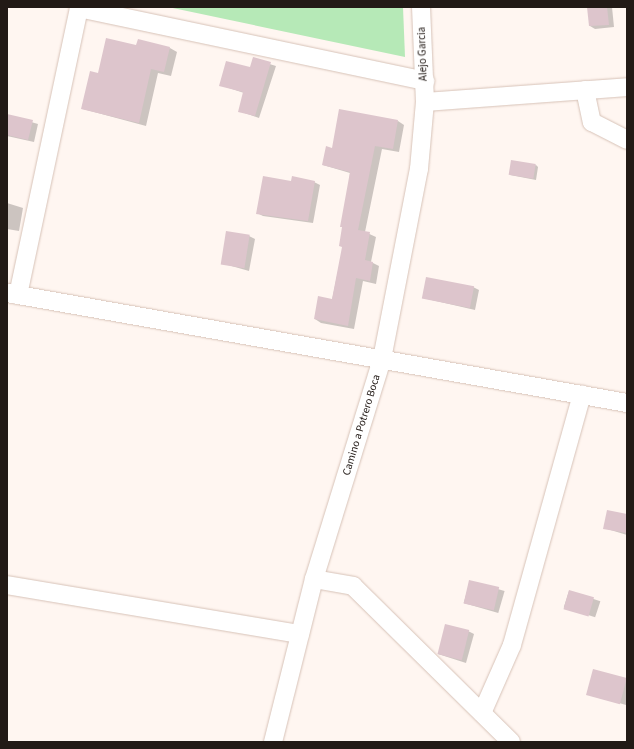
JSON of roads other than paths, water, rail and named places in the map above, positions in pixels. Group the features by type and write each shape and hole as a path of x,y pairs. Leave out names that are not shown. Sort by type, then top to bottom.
{"street":[{"path":"425,81 78,7 12,294 627,403"},
{"name":"Alejo Garcia","path":"421,7 425,102"},
{"path":"425,102 627,87"},
{"path":"585,90 592,122 627,140"},
{"name":"Camino a Potrero Boca","path":"273,742 314,579 382,359 419,169 425,102"},
{"path":"482,713 512,645 582,395"},
{"path":"314,579 352,586 512,742"},
{"path":"7,585 300,634"}]}
